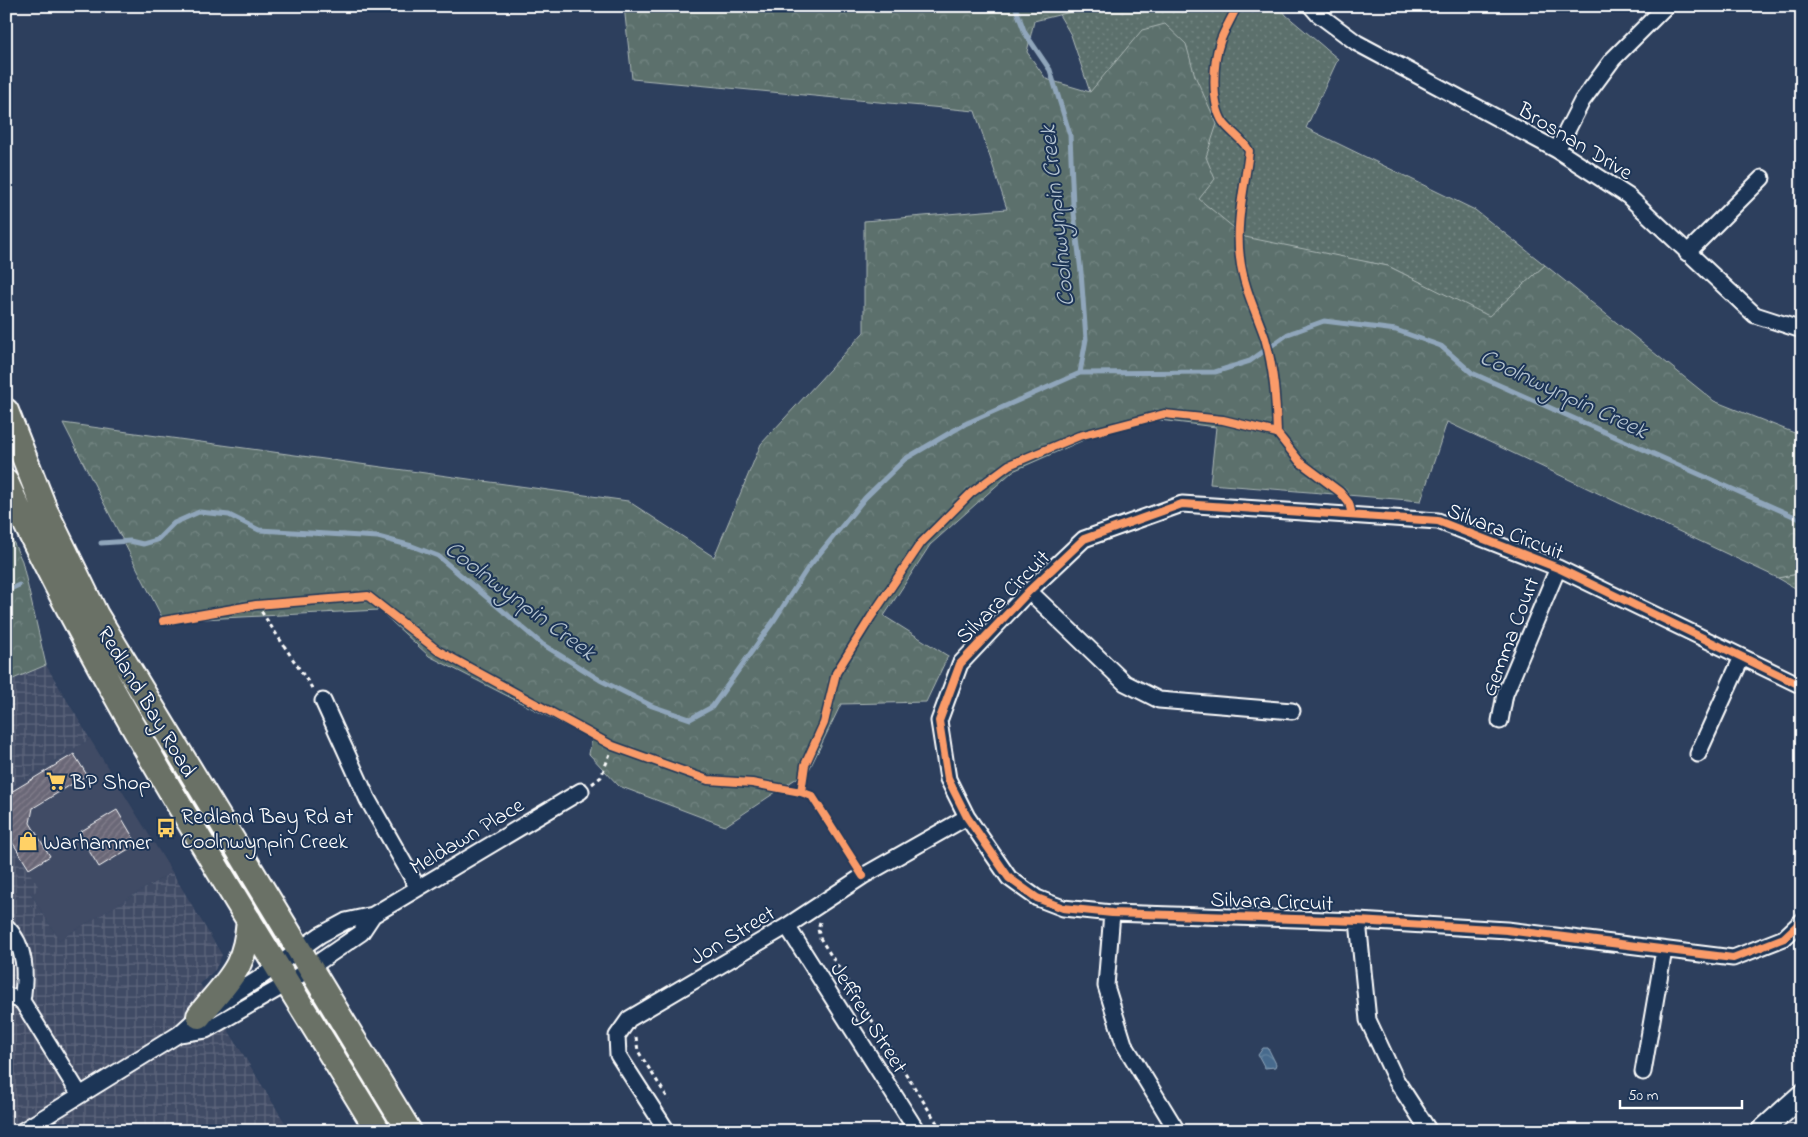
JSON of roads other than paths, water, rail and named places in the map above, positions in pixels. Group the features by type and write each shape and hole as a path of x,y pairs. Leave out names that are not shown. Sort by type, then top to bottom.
{"main road":[{"name":"Redland Bay Road","path":"6,411 45,510 96,614 409,1131"},
{"name":"Redland Bay Road","path":"6,482 81,633 200,843 283,974 378,1131"},
{"path":"198,1016 232,977 240,962 245,951 249,920"},
{"path":"1762,1131 1802,1095"}],"street":[{"name":"Brosnan Drive","path":"1311,6 1357,43 1557,150 1628,196 1755,315 1802,330"},
{"path":"1557,150 1582,101 1614,59 1666,6"},
{"path":"1687,253 1762,178"},
{"name":"Silvara Circuit","path":"1802,686 1558,568 1438,521 1182,504 1084,539 1029,591 960,664 938,721 948,779 967,818 1009,878 1037,898 1063,908 1112,912 1358,921 1508,930 1733,958 1784,938 1802,921"},
{"name":"Gemma Court","path":"1500,720 1506,694 1558,568"},
{"path":"1029,591 1125,683 1159,700 1292,711"},
{"path":"1698,754 1742,656"},
{"path":"323,701 368,800 418,888"},
{"name":"Meldawn Place","path":"305,959 320,935 346,921 373,915 581,791"},
{"name":"Jon Street","path":"667,1131 618,1054 617,1036 629,1019 787,926 863,876 967,818"},
{"path":"1112,912 1106,986 1124,1044 1178,1131"},
{"name":"Meldawn Place","path":"305,959 361,933 373,915"},
{"path":"1358,921 1368,1020 1396,1080 1430,1131"},
{"path":"6,926 18,943 26,971 22,1001"},
{"name":"Jeffrey Street","path":"787,926 917,1131"},
{"path":"1643,1072 1664,950"},
{"path":"179,1034 206,1030 305,959"},
{"path":"22,1131 179,1034 198,1016 283,974 305,959"},
{"path":"6,995 22,1001 80,1095"}],"water":[{"path":"1263,1048 1268,1048 1276,1064 1275,1067 1265,1068 1258,1055"}],"waterway":[{"name":"Coolnwynpin Creek","path":"1015,6 1025,33 1050,70 1070,135 1073,205 1086,339 1080,373"},
{"name":"Coolnwynpin Creek","path":"101,543 130,541 143,544 157,540 174,523 199,512 229,515 259,530 378,537 412,546 438,556 542,644 600,680 652,706 690,719 712,707 775,619 807,569 865,498 905,459 965,424 1080,373 1215,372 1250,361 1288,334 1324,321 1396,330 1441,346 1472,373 1802,520"},
{"name":"Coolnwynpin Creek","path":"6,591 19,585"}],"place":[{"name":"BP Shop","path":"56,781"},
{"name":"Redland Bay Rd at Coolnwynpin Creek","path":"166,828"},
{"name":"Warhammer","path":"28,841"}]}
